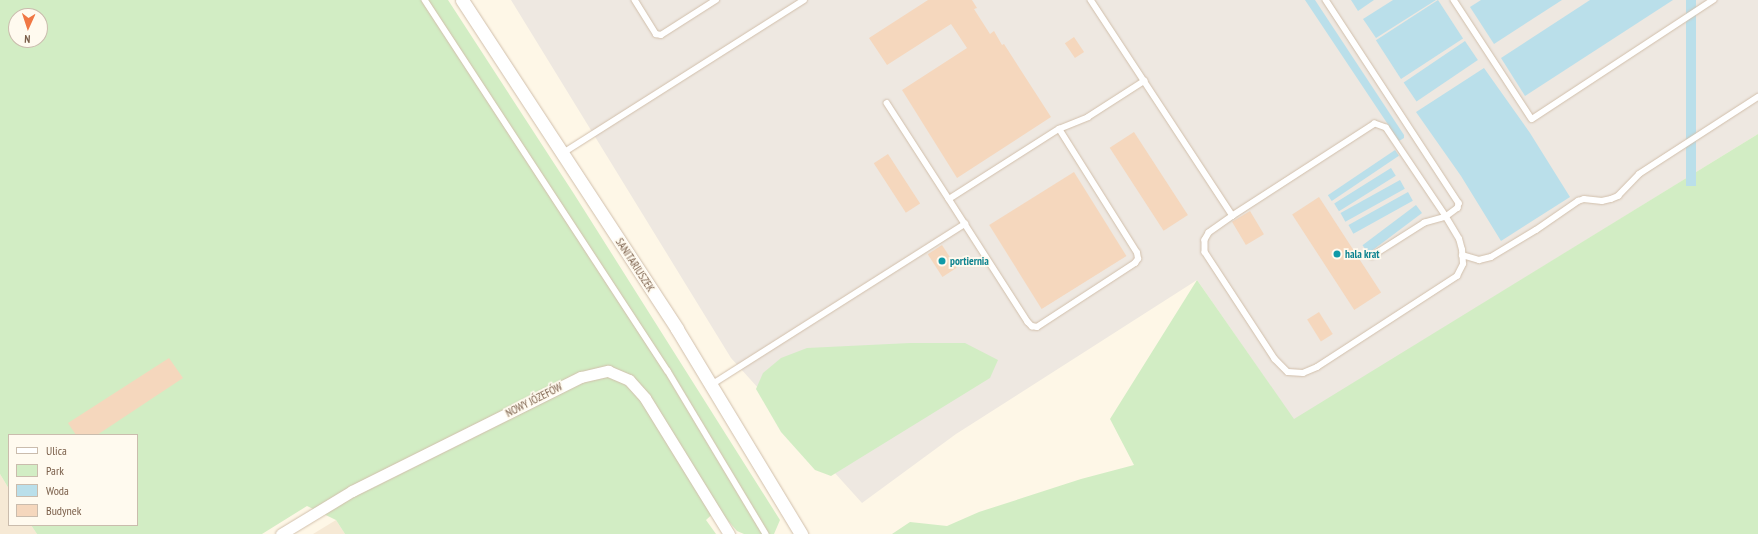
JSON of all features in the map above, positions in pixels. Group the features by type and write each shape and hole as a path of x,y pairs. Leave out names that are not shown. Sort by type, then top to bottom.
{"street":[{"name":"SANITARIUSZEK","path":"462,0 677,329 800,534"},
{"name":"NOWY JÓZEFÓW","path":"281,534 352,491 581,376 608,371 629,380 645,398 729,534"}],"lane":[{"path":"425,0 668,371 766,534"},
{"path":"635,0 656,34 662,35 716,0"},
{"path":"563,153 804,0"},
{"path":"1091,0 1233,216"},
{"path":"1326,0 1459,203 1458,208 1446,218 1425,223 1373,256"},
{"path":"1454,0 1532,119 1713,0"},
{"path":"949,199 1059,129 1088,117 1144,81"},
{"path":"1462,255 1479,260 1491,257 1536,230 1578,200 1602,201 1618,196 1639,174 1758,97"},
{"path":"887,103 1032,326 1037,327 1135,263 1138,259 1137,253 1059,129"},
{"path":"1375,124 1386,128 1446,218 1459,239 1463,264 1457,276 1317,367 1303,373 1288,372 1275,359 1205,252 1204,240 1209,233 1233,216 1375,124"},
{"path":"711,385 965,224"}],"shaded area":[{"path":"511,0 1758,0 1758,134 1294,420 1197,280 956,434 862,503 731,358"},
{"path":"0,474 8,487 8,526 32,526 37,534 0,534"},
{"path":"336,520 345,534 313,534"}],"green space":[{"path":"0,0 448,0 574,194 780,520 774,534 744,534 737,531 718,509 706,520 716,534 345,534 336,520 307,506 262,534 37,534 32,526 138,526 138,434 8,434 8,487 0,474"},
{"path":"1758,134 1758,534 892,534 910,522 947,526 979,512 1081,479 1134,465 1110,419 1197,280 1294,419"},
{"path":"910,343 965,343 998,360 990,378 831,476 815,470 781,432 756,389 763,373 781,358 807,348"}],"water":[{"path":"1305,0 1315,0 1404,135 1404,138 1399,141"},
{"path":"1351,0 1374,0 1358,11"},
{"path":"1393,0 1436,0 1376,38 1363,19"},
{"path":"1438,0 1463,39 1401,79 1376,40"},
{"path":"1481,0 1562,0 1494,44 1470,7"},
{"path":"1590,0 1673,0 1525,96 1501,58"},
{"path":"1686,0 1696,0 1696,186 1686,186"},
{"path":"1465,41 1478,60 1417,101 1404,82"},
{"path":"1484,68 1530,133 1570,197 1501,241 1461,176 1416,112"},
{"path":"1395,150 1399,156 1332,201 1328,195"},
{"path":"1391,168 1396,176 1339,211 1334,204"},
{"path":"1400,180 1405,189 1345,222 1341,213"},
{"path":"1408,192 1413,201 1353,234 1349,225"},
{"path":"1416,205 1422,213 1369,253 1362,245"}],"building":[{"path":"928,0 972,0 977,8 974,9 990,34 994,31 1002,45 1004,44 1051,117 957,178 902,90 967,48 951,24 887,65 869,38"},
{"path":"1074,37 1084,52 1075,58 1065,43"},
{"path":"1134,132 1188,215 1164,231 1110,148"},
{"path":"888,154 920,203 906,213 874,163"},
{"path":"1074,172 1126,256 1042,309 989,225"},
{"name":"hala krat","path":"1319,197 1381,293 1354,310 1292,214"},
{"path":"1250,211 1264,234 1246,245 1232,222"},
{"name":"portiernia","path":"942,245 957,268 942,277 928,254"},
{"path":"1319,312 1333,334 1321,341 1307,319"},
{"path":"169,358 183,378 99,434 75,434 68,423"}],"place":[{"name":"hala krat","path":"1337,254"},
{"name":"portiernia","path":"942,261"}]}
